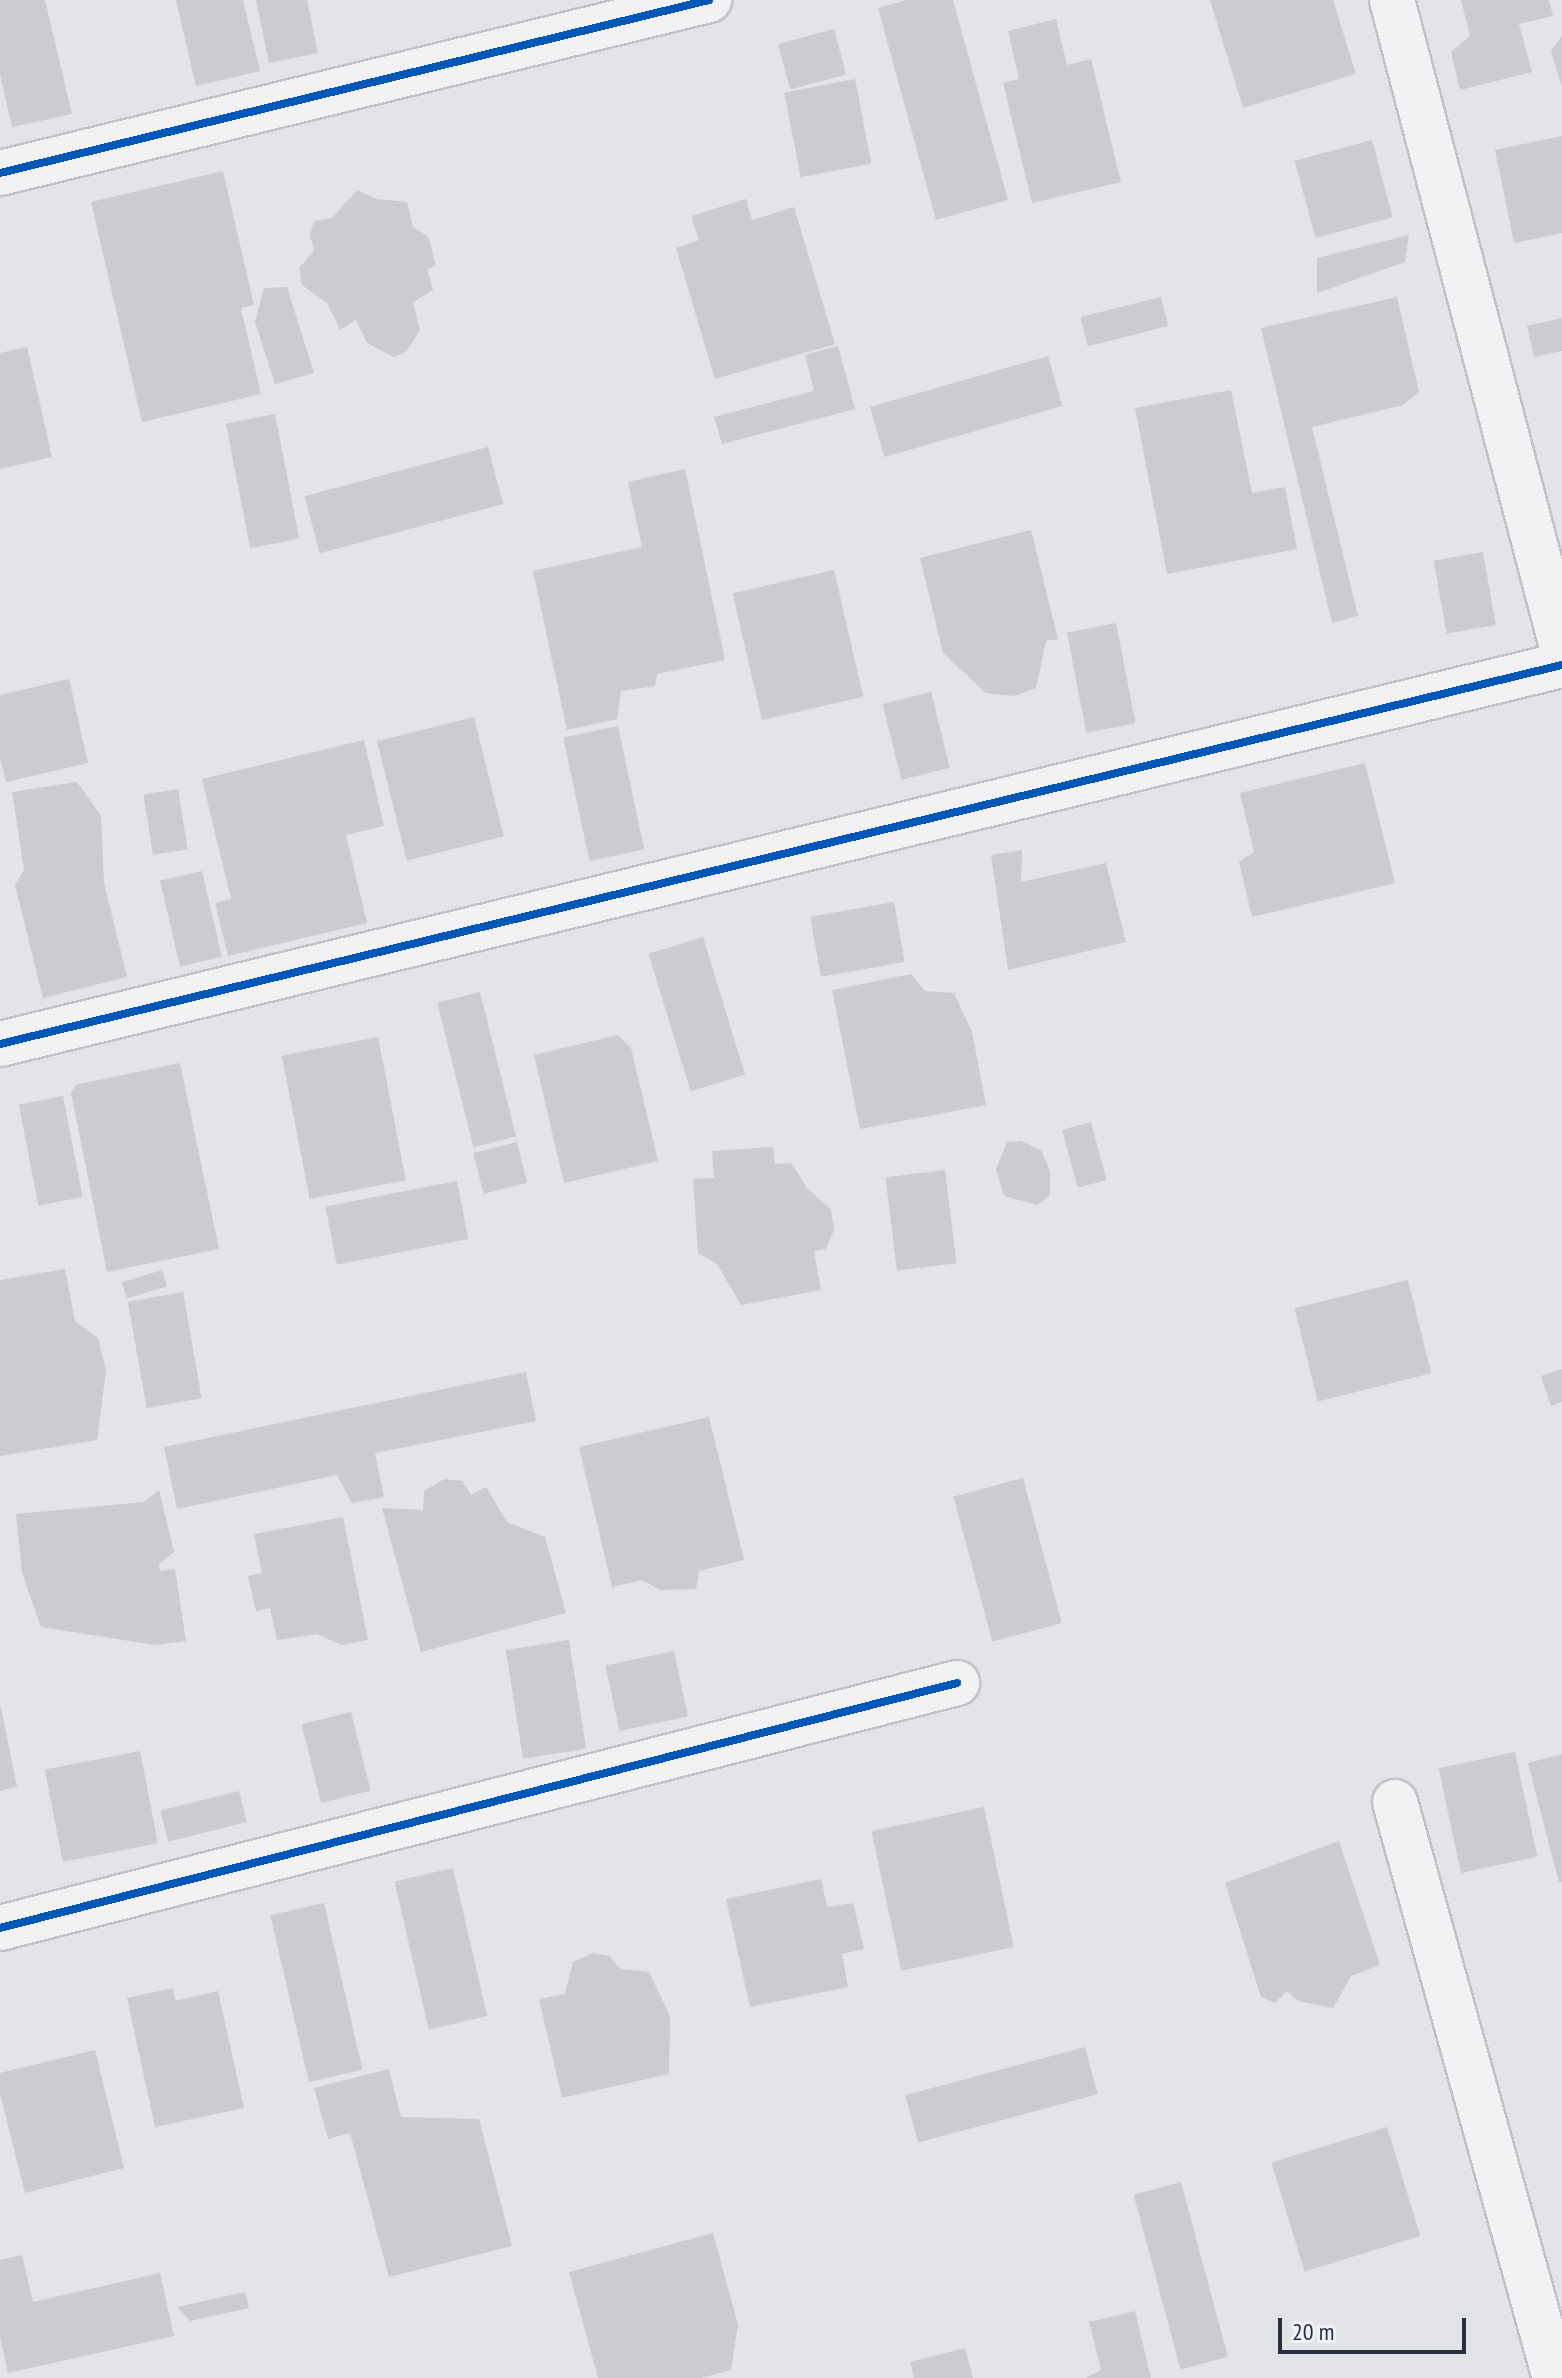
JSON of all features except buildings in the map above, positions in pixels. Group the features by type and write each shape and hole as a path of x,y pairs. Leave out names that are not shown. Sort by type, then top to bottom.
{"street":[{"path":"0,173 709,0"},
{"path":"1392,0 1562,647"},
{"path":"0,1044 1562,665"},
{"path":"0,1928 957,1683"},
{"path":"1395,1802 1555,2378"}],"cycle path":[{"path":"0,173 709,0"},
{"path":"0,1044 1562,665"},
{"path":"0,1928 957,1683"}]}
